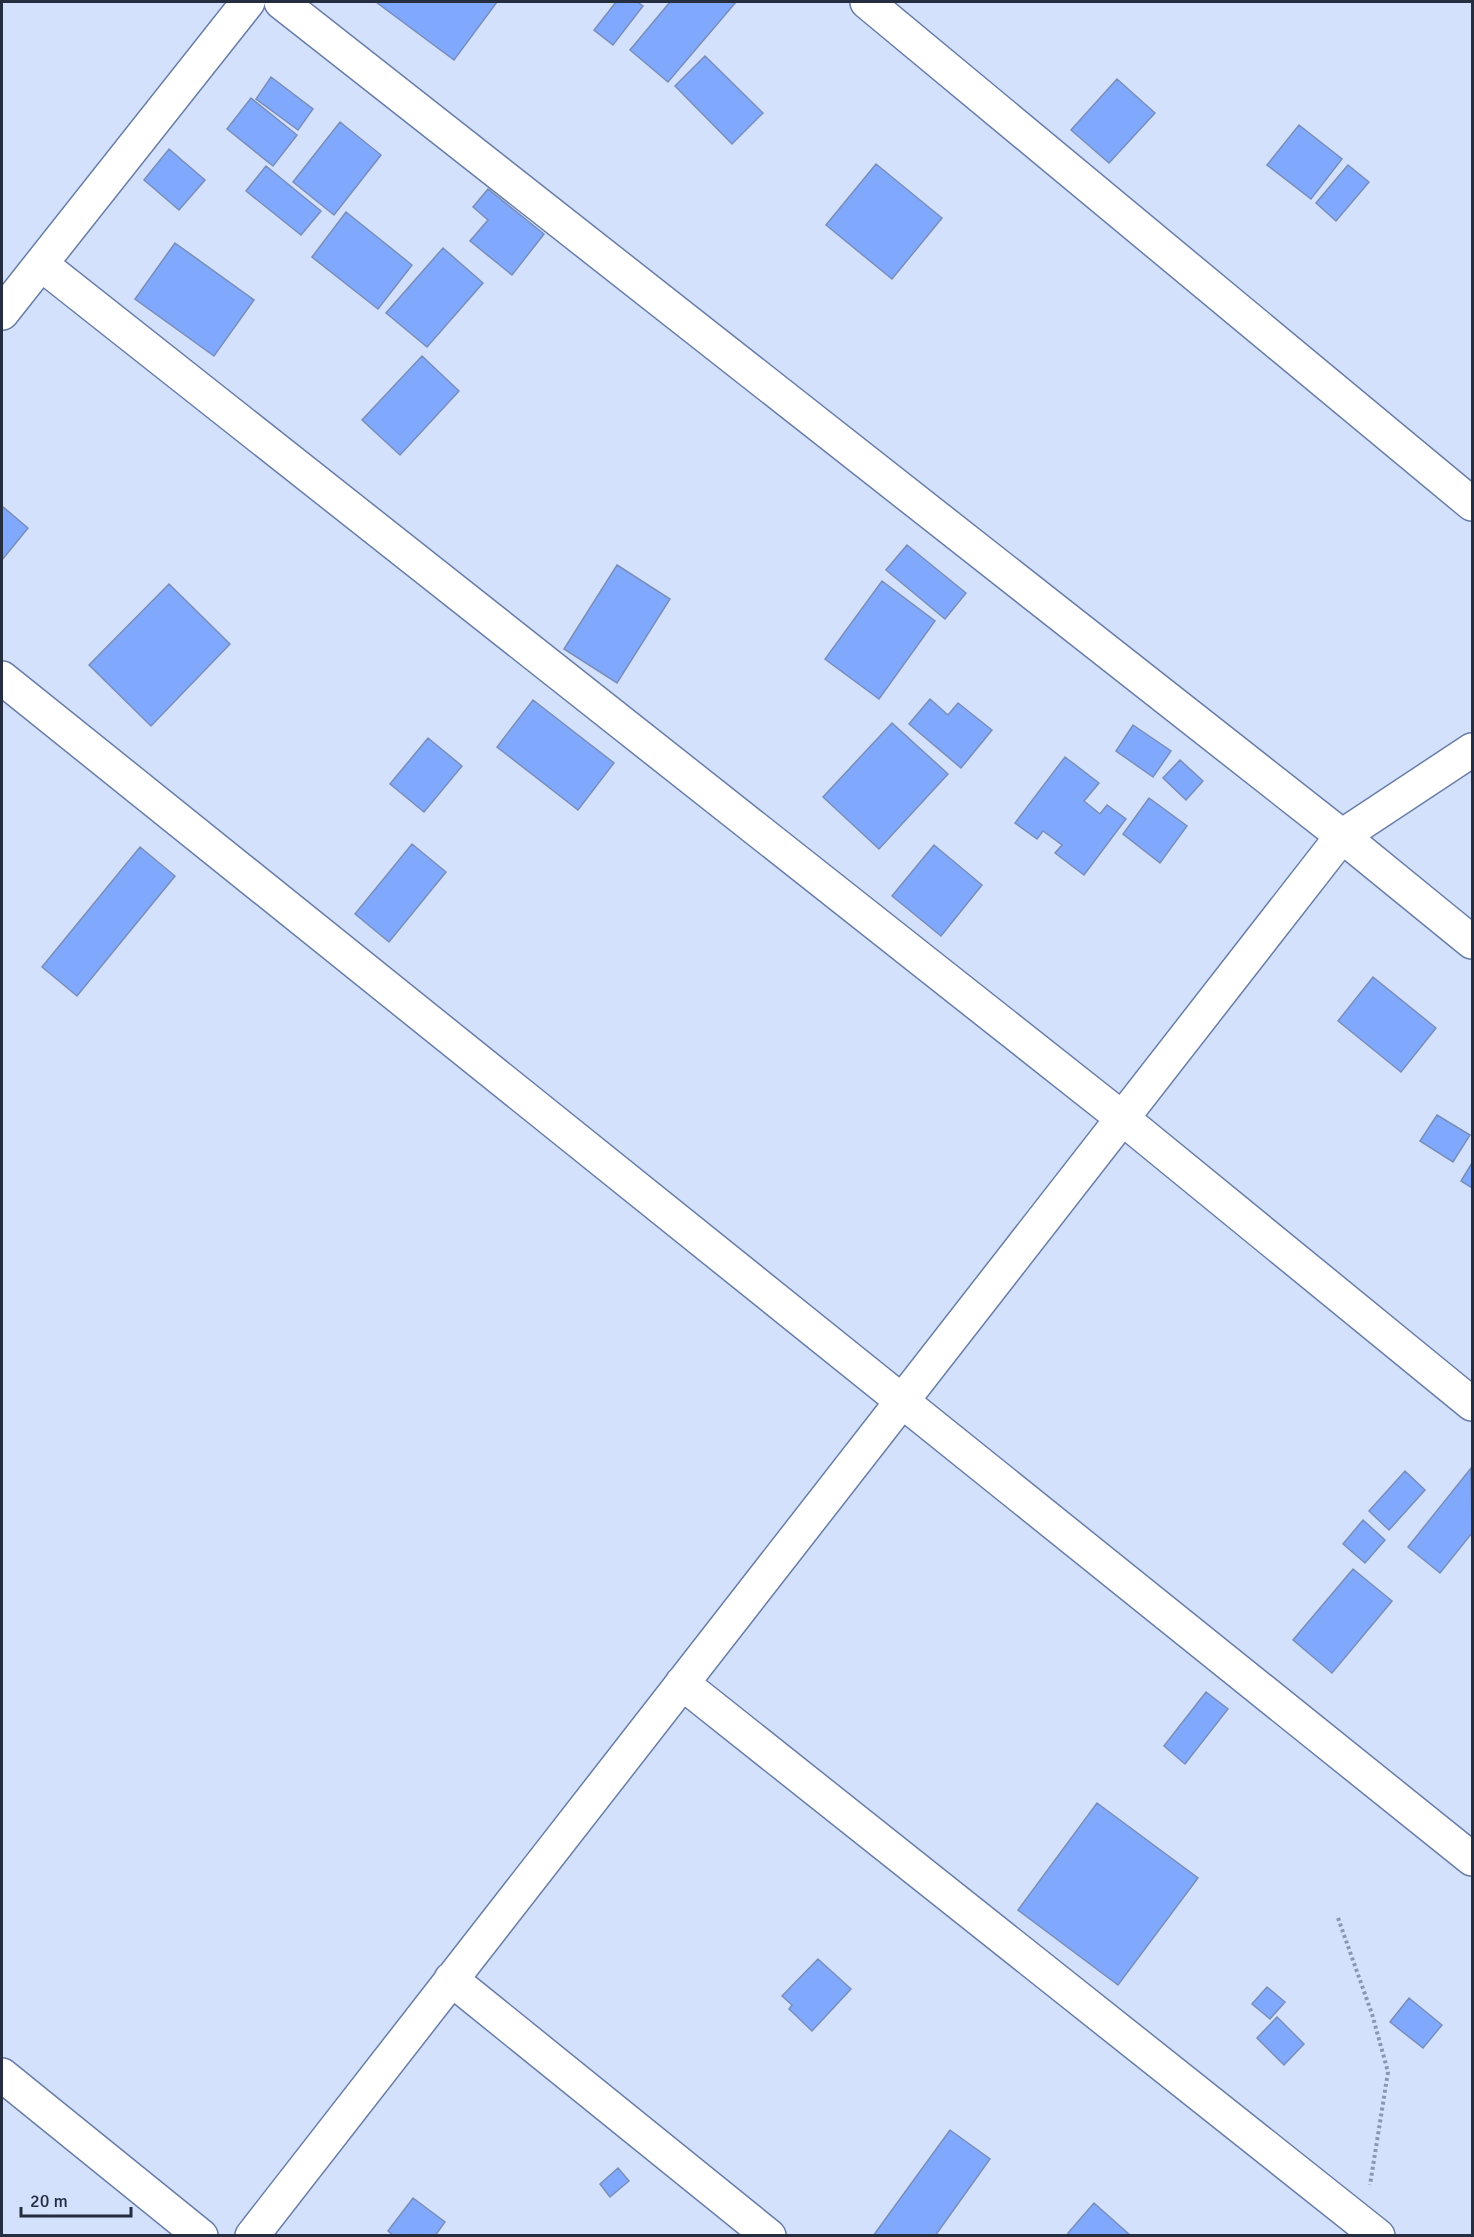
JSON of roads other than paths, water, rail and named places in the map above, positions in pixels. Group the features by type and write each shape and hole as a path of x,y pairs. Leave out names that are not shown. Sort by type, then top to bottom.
{"street":[{"path":"2,313 248,2"},
{"path":"281,2 1342,836 1473,942"},
{"path":"867,2 1473,504"},
{"path":"41,264 1122,1118 1473,1404"},
{"path":"2,678 1473,1859"},
{"path":"252,2235 1342,836 1473,750"},
{"path":"682,1683 1370,2229"},
{"path":"451,1979 769,2235"},
{"path":"2,2075 201,2235"}]}
